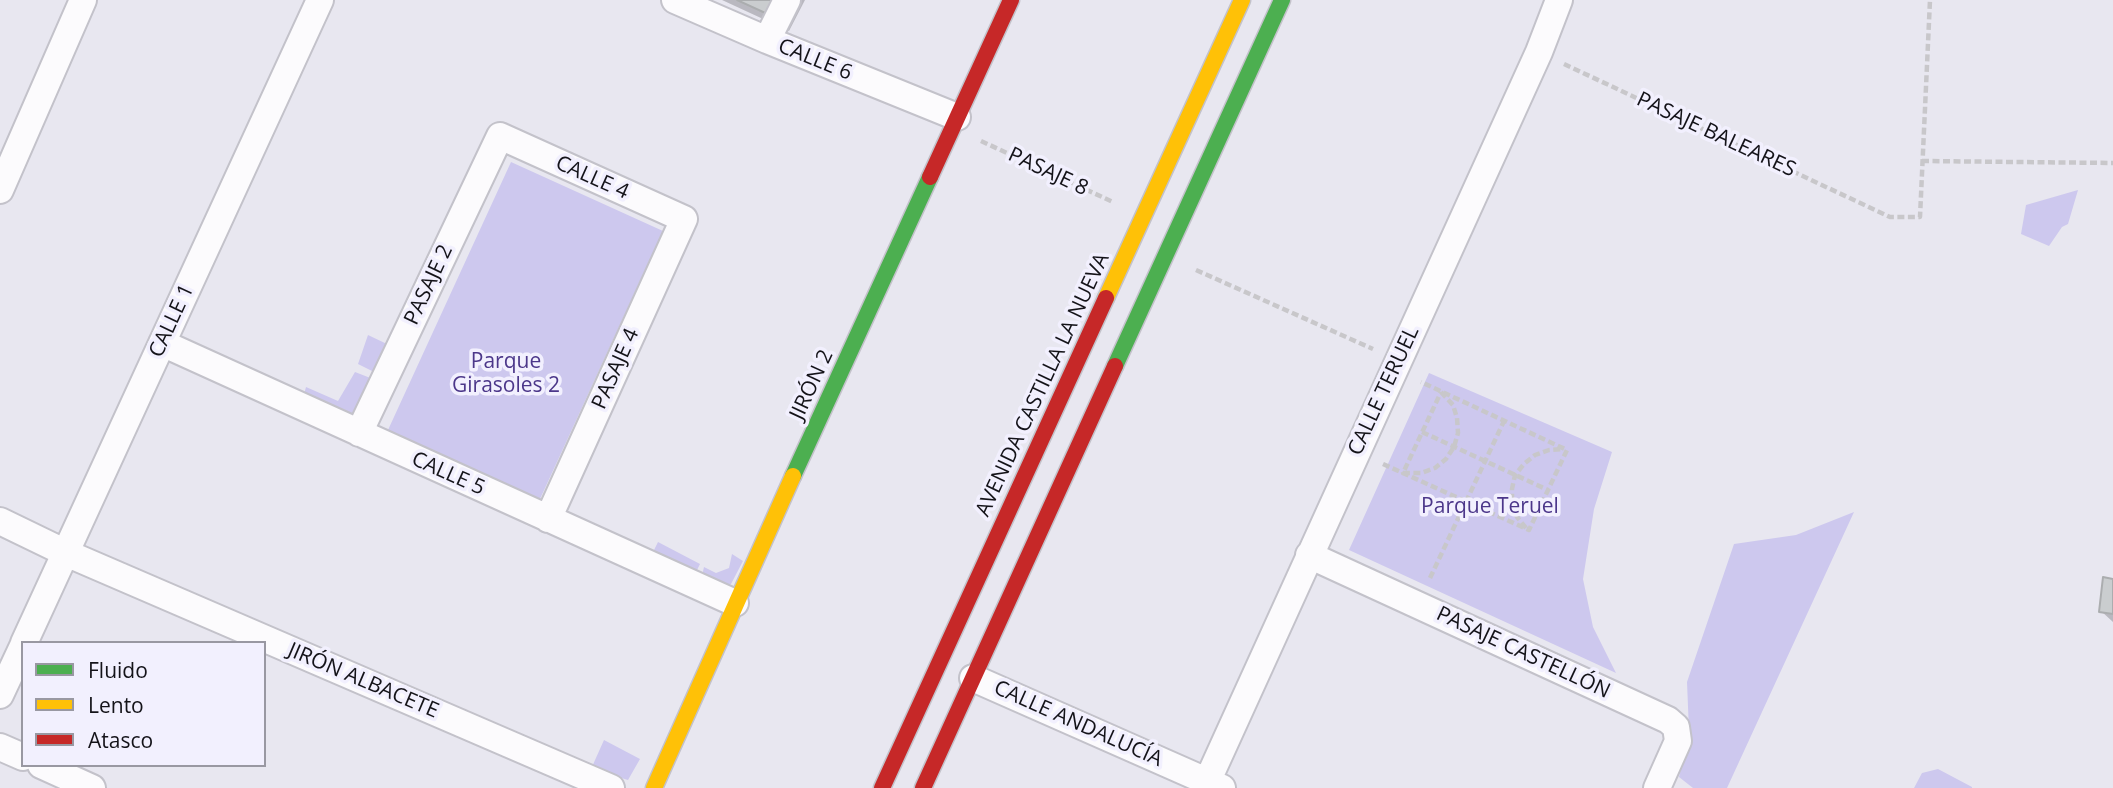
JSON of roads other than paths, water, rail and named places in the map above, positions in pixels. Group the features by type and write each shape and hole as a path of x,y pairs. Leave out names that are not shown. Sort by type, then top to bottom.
{"street":[{"path":"0,190 83,0"},
{"name":"CALLE 1","path":"24,641 320,0"},
{"name":"CALLE 6","path":"675,0 954,122"},
{"path":"766,40 786,0"},
{"name":"JIRÓN 2","path":"654,788 735,603 1011,0"},
{"name":"AVENIDA CASTILLA LA NUEVA","path":"882,788 1242,0"},
{"path":"923,788 1282,0"},
{"name":"CALLE TERUEL","path":"1214,785 1309,555 1539,52 1559,0"},
{"name":"CALLE 4","path":"500,136 684,219"},
{"name":"PASAJE 2","path":"359,433 500,136"},
{"name":"PASAJE 4","path":"548,519 684,219"},
{"name":"CALLE 5","path":"162,343 735,603"},
{"name":"JIRÓN ALBACETE","path":"0,521 66,553 611,788"},
{"name":"PASAJE CASTELLÓN","path":"1309,555 1668,720 1676,727 1678,741 1657,788"},
{"name":"CALLE 1","path":"0,695 21,648"},
{"name":"CALLE ANDALUCÍA","path":"973,678 1214,785"},
{"path":"0,747 21,756"},
{"path":"45,767 92,788"}],"park label":[{"name":"Parque Girasoles 2","path":"506,374"},
{"name":"Parque Teruel","path":"1490,507"}]}
